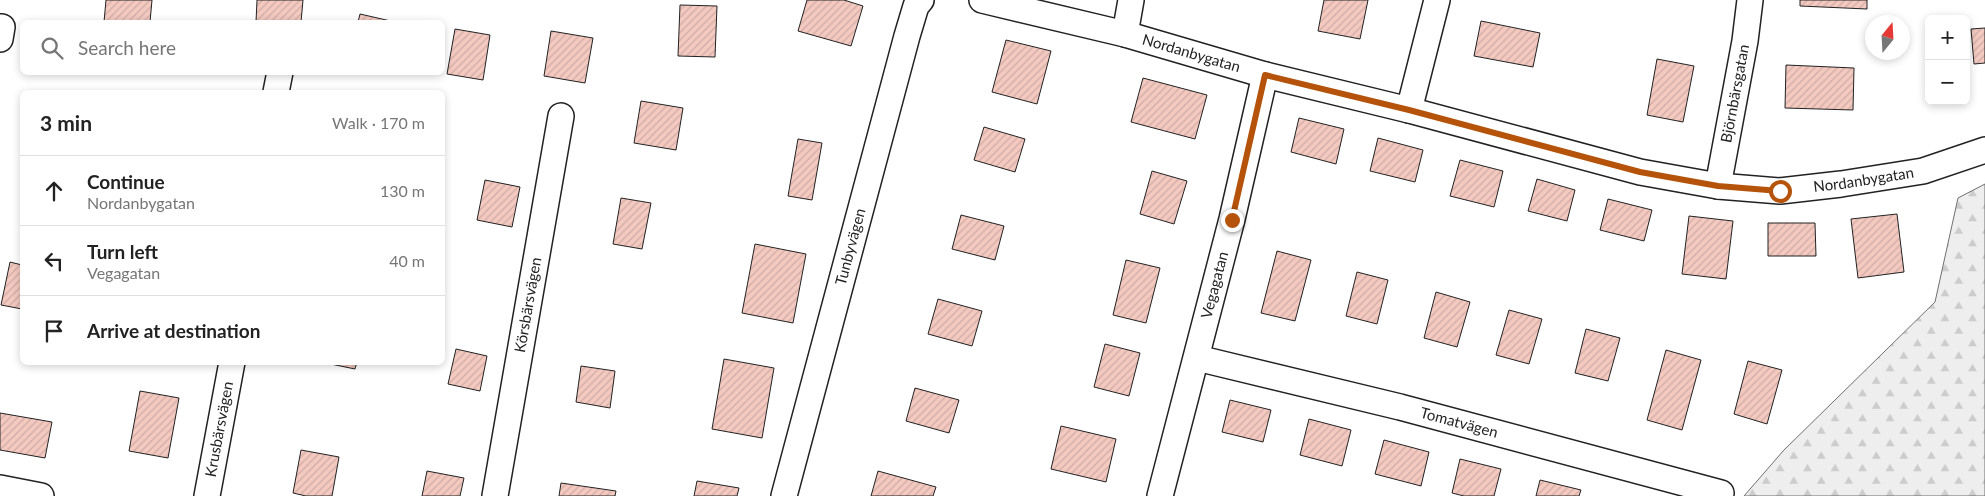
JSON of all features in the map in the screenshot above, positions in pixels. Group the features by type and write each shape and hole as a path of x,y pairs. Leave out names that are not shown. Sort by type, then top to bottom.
{"street":[{"name":"Tunbyvägen","path":"784,496 907,36 916,6 921,0"},
{"name":"Nordanbygatan","path":"982,0 1125,34 1265,75 1409,110 1640,172 1718,186 1780,191 1841,184 1922,171 1985,150"},
{"path":"1125,34 1132,0"},
{"path":"1409,110 1437,0"},
{"name":"Björnbärsgatan","path":"1718,186 1750,0"},
{"path":"276,90 279,75"},
{"name":"Vegagatan","path":"1160,496 1197,358 1265,75"},
{"name":"Körsbärsvägen","path":"496,496 562,116"},
{"name":"Tomatvägen","path":"1197,358 1400,407 1721,493"},
{"name":"Krusbärsvägen","path":"207,496 231,365"},
{"path":"0,488 41,496"}],"green space":[{"path":"1985,184 1985,496 1744,496 1784,450 1935,302 1958,198"}],"building":[{"path":"106,0 152,0 150,20 104,20"},
{"path":"257,0 303,0 301,20 256,20"},
{"path":"807,0 844,0 863,6 851,46 798,31"},
{"path":"1324,0 1368,0 1360,39 1318,31"},
{"path":"1800,0 1867,0 1867,9 1800,6"},
{"path":"680,5 717,6 715,57 678,56"},
{"path":"360,14 386,20 358,20"},
{"path":"1481,21 1540,33 1533,67 1474,56"},
{"path":"1985,28 1985,63 1974,64 1971,29"},
{"path":"455,29 490,35 483,80 447,74"},
{"path":"551,31 593,38 585,83 544,76"},
{"path":"1006,40 1051,51 1037,104 992,92"},
{"path":"1657,59 1694,66 1683,122 1647,115"},
{"path":"1786,65 1854,68 1853,110 1785,108"},
{"path":"1143,78 1207,95 1195,139 1131,122"},
{"path":"641,101 683,108 676,150 634,143"},
{"path":"1299,118 1344,129 1336,164 1291,152"},
{"path":"984,127 1025,139 1015,172 974,160"},
{"path":"1378,138 1423,150 1415,182 1370,171"},
{"path":"798,139 822,143 812,200 788,196"},
{"path":"1460,160 1503,171 1494,207 1450,196"},
{"path":"1152,171 1187,181 1174,224 1140,214"},
{"path":"1537,179 1575,190 1567,221 1528,211"},
{"path":"485,180 520,187 512,227 477,220"},
{"path":"621,198 651,203 642,249 613,244"},
{"path":"1608,199 1652,210 1644,241 1600,230"},
{"path":"1897,214 1904,272 1858,278 1851,219"},
{"path":"961,215 1004,226 995,260 952,249"},
{"path":"1689,216 1733,221 1726,279 1682,274"},
{"path":"1768,223 1815,223 1816,256 1768,256"},
{"path":"755,244 806,254 793,323 742,313"},
{"path":"1277,251 1311,260 1295,321 1261,313"},
{"path":"1126,260 1160,268 1146,323 1113,315"},
{"path":"10,262 20,264 20,309 1,305"},
{"path":"1357,272 1388,280 1377,324 1346,316"},
{"path":"1436,292 1470,302 1457,347 1424,338"},
{"path":"938,299 982,311 972,346 928,334"},
{"path":"1509,310 1542,319 1529,364 1496,355"},
{"path":"1586,329 1620,338 1608,381 1575,373"},
{"path":"1105,344 1140,353 1129,396 1094,387"},
{"path":"456,349 487,356 480,391 448,384"},
{"path":"1666,350 1701,360 1682,430 1647,420"},
{"path":"724,359 774,368 762,438 712,429"},
{"path":"1748,361 1782,370 1767,424 1734,414"},
{"path":"336,365 356,365 355,369"},
{"path":"581,366 615,371 610,408 576,402"},
{"path":"915,388 959,400 949,433 906,421"},
{"path":"140,391 179,398 168,458 129,451"},
{"path":"1230,400 1271,410 1263,442 1222,432"},
{"path":"0,413 52,422 45,458 0,450"},
{"path":"1309,419 1351,430 1342,466 1300,455"},
{"path":"1061,426 1116,439 1106,482 1051,469"},
{"path":"1384,440 1429,452 1421,486 1375,474"},
{"path":"301,450 339,457 332,496 306,496 293,493"},
{"path":"1460,459 1501,469 1494,496 1464,496 1452,493"},
{"path":"427,471 464,478 460,496 422,496"},
{"path":"878,471 936,487 933,496 871,496"},
{"path":"1540,480 1581,490 1579,496 1536,496"},
{"path":"697,481 739,488 737,496 694,496"},
{"path":"561,483 616,491 615,496 559,496"}],"route":[{"path":"1232,220 1265,75 1409,110 1640,172 1718,186 1780,191"}]}
